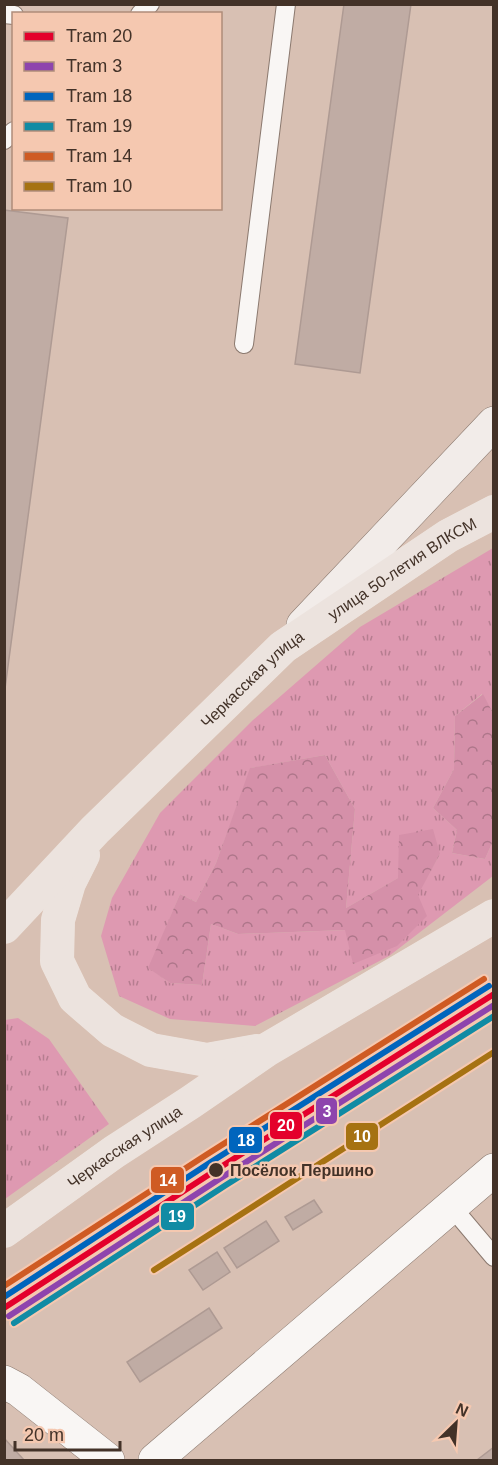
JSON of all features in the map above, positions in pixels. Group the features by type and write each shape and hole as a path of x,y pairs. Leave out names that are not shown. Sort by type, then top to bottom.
{"main road":[{"name":"Черкасская улица","path":"4,927 94,830 283,647 494,423"},
{"name":"улица 50-летия ВЛКСМ","path":"283,647 448,536 494,512"},
{"path":"94,830 69,883 58,920 57,961 75,998 112,1030 150,1050 207,1060 268,1049"},
{"name":"Черкасская улица","path":"4,1231 114,1152 268,1049 494,916"}],"street":[{"path":"154,1461 494,1170"},
{"path":"4,1382 19,1390 108,1461"}],"lane":[{"path":"244,344 286,4"},
{"path":"451,1206 494,1257"}],"green space":[{"path":"493,548 493,713 482,694 455,716 454,769 433,808 457,830 452,853 485,859 493,841 493,876 389,956 255,1026 170,1019 119,996 101,936 112,898 160,813 253,720 360,627","holes":["325,755 355,809 346,908 440,854 417,895 354,964 346,930 238,934 211,924 202,985 170,983 149,968 180,894 196,902 216,863 251,768"]},
{"path":"483,694 493,713 493,841 485,859 452,853 457,830 433,808 454,769 455,716"},
{"path":"325,755 355,809 346,908 398,878 399,835 433,829 440,854 418,895 427,916 397,946 353,964 345,930 238,934 211,924 202,985 170,983 148,968 180,894 196,902 216,863 250,768"},
{"path":"18,1018 49,1039 109,1124 5,1199 5,1020"}],"building":[{"path":"344,4 411,4 360,373 295,364"},
{"path":"4,210 68,218 4,696"},
{"path":"314,1200 322,1212 293,1230 285,1217"},
{"path":"266,1221 279,1241 237,1268 224,1248"},
{"path":"217,1252 230,1272 203,1290 189,1270"},
{"path":"209,1308 222,1328 140,1382 127,1362"},
{"path":"4,1438 24,1460 4,1460"},
{"path":"494,1447 494,1460 477,1460"}],"tram line":[{"name":"14","path":"4,1286 484,979"},
{"name":"18","path":"4,1297 211,1162 489,986"},
{"name":"20","path":"4,1308 216,1170 494,994"},
{"name":"3","path":"9,1316 494,1005"},
{"name":"19","path":"14,1323 226,1185 494,1016"},
{"name":"10","path":"154,1270 494,1052"}],"place":[{"name":"Посёлок Першино","path":"216,1170"}]}
